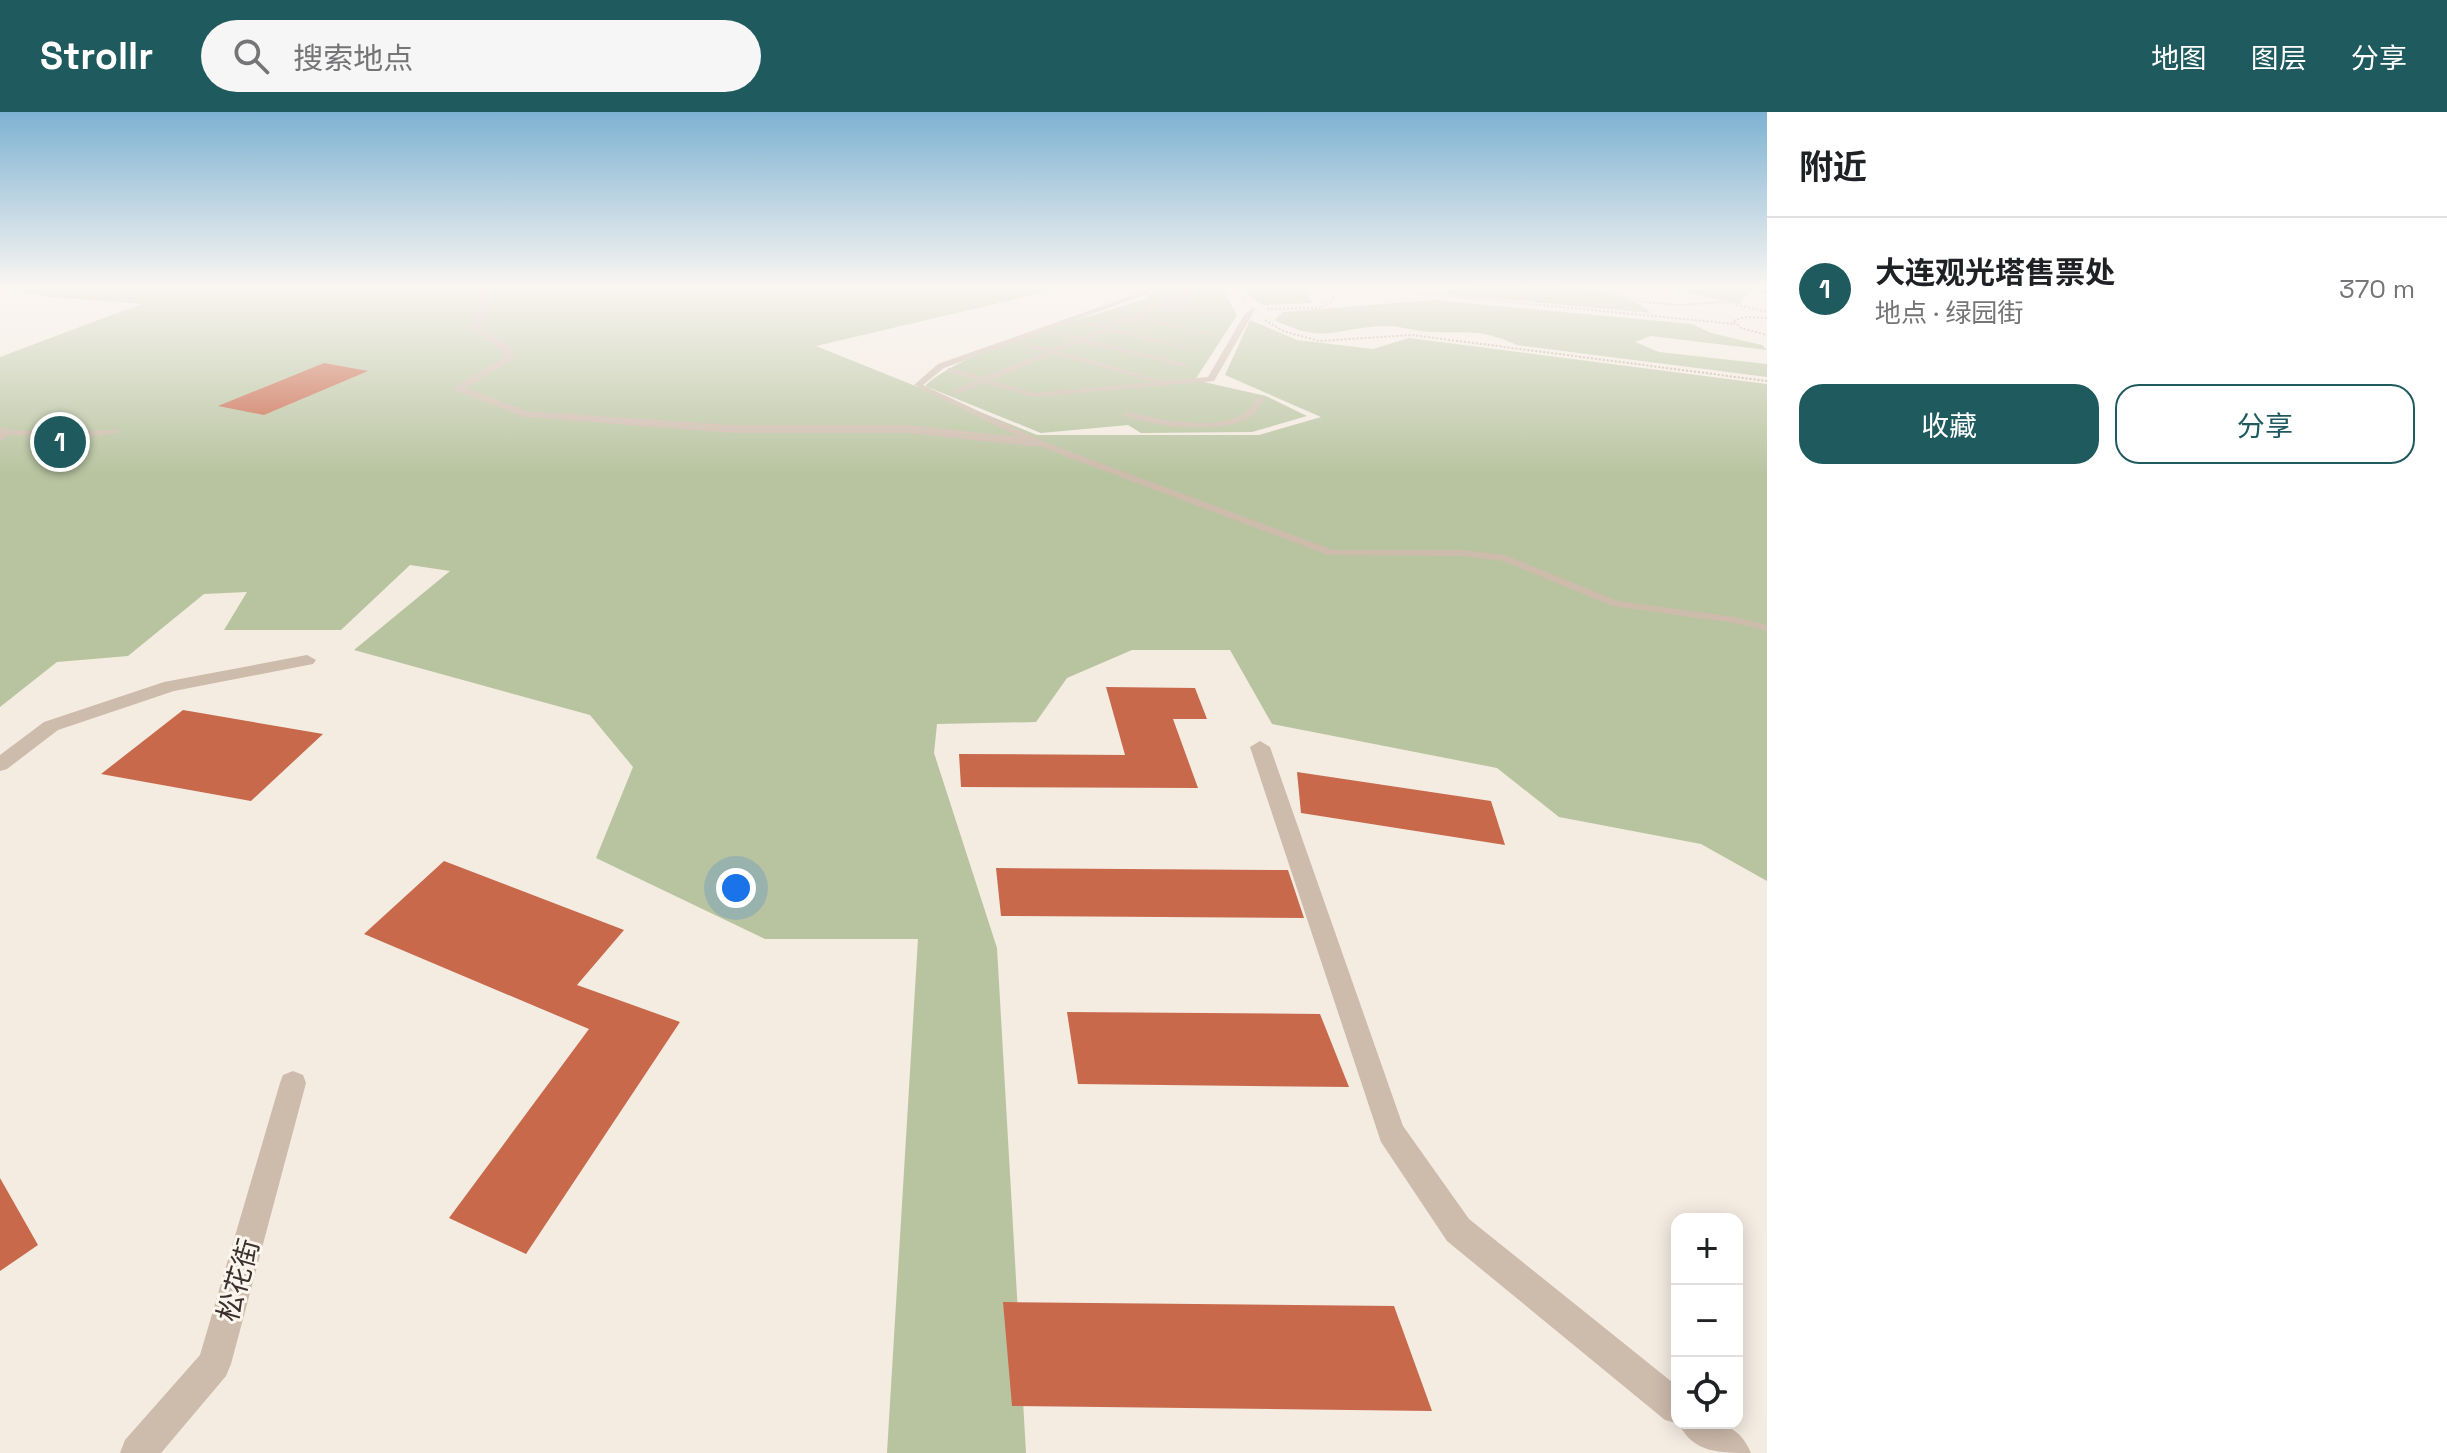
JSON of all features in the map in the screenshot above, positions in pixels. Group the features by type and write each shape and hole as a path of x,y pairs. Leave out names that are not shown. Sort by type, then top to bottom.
{"street":[{"path":"507,351 508,359 457,389 524,414 734,429 908,429 1039,443"},
{"path":"0,765 51,726 170,686 307,660"},
{"path":"1260,747 1391,1133 1458,1230 1671,1403"},
{"name":"松花街","path":"138,1453 214,1364 293,1083"},
{"path":"1703,1429 1733,1453"}],"lane":[{"path":"984,351 941,366 918,385 1039,443 1332,553 1463,553 1505,558 1616,604 1735,620 1767,628"},
{"path":"1047,351 1172,384"},
{"path":"955,392 1055,351"},
{"path":"1123,351 1184,366"},
{"path":"951,370 1033,395 1211,379 1227,351"},
{"path":"1140,387 1125,418 1222,424 1251,413 1260,399"},
{"path":"3,434 70,436 115,431"}],"path":[{"path":"1532,351 1767,381"}],"green space":[{"path":"17,351 827,351 1037,435 1259,435 1321,417 1225,375 1236,351 1507,351 1767,384 1767,881 1701,844 1559,817 1497,768 1272,724 1230,650 1132,650 1067,678 1036,722 937,724 934,753 997,948 1026,1453 887,1453 918,939 765,939 596,858 633,767 590,715 354,650 450,571 410,565 341,630 224,630 247,592 204,594 128,656 57,662 0,707 0,357"},
{"path":"988,351 1214,351 1195,380 1266,396 1307,416 1252,432 1141,433 1128,425 1041,433 925,386"},
{"path":"1561,351 1656,351 1767,364 1767,377"}],"building":[{"path":"324,363 368,371 264,415 218,406"},
{"path":"1106,687 1195,688 1207,719 1173,719 1198,788 961,787 959,754 1125,755"},
{"path":"183,710 323,734 251,801 101,774"},
{"path":"1297,772 1491,801 1505,845 1301,813"},
{"path":"444,861 624,930 577,985 680,1022 526,1254 449,1218 589,1029 364,934"},
{"path":"996,868 1288,870 1304,918 1001,916"},
{"path":"1067,1012 1320,1014 1349,1087 1078,1084"},
{"path":"0,1178 38,1245 0,1271"},
{"path":"1003,1302 1394,1306 1432,1411 1012,1406"}],"place":[{"name":"大连观光塔售票处","path":"60,442"}]}
